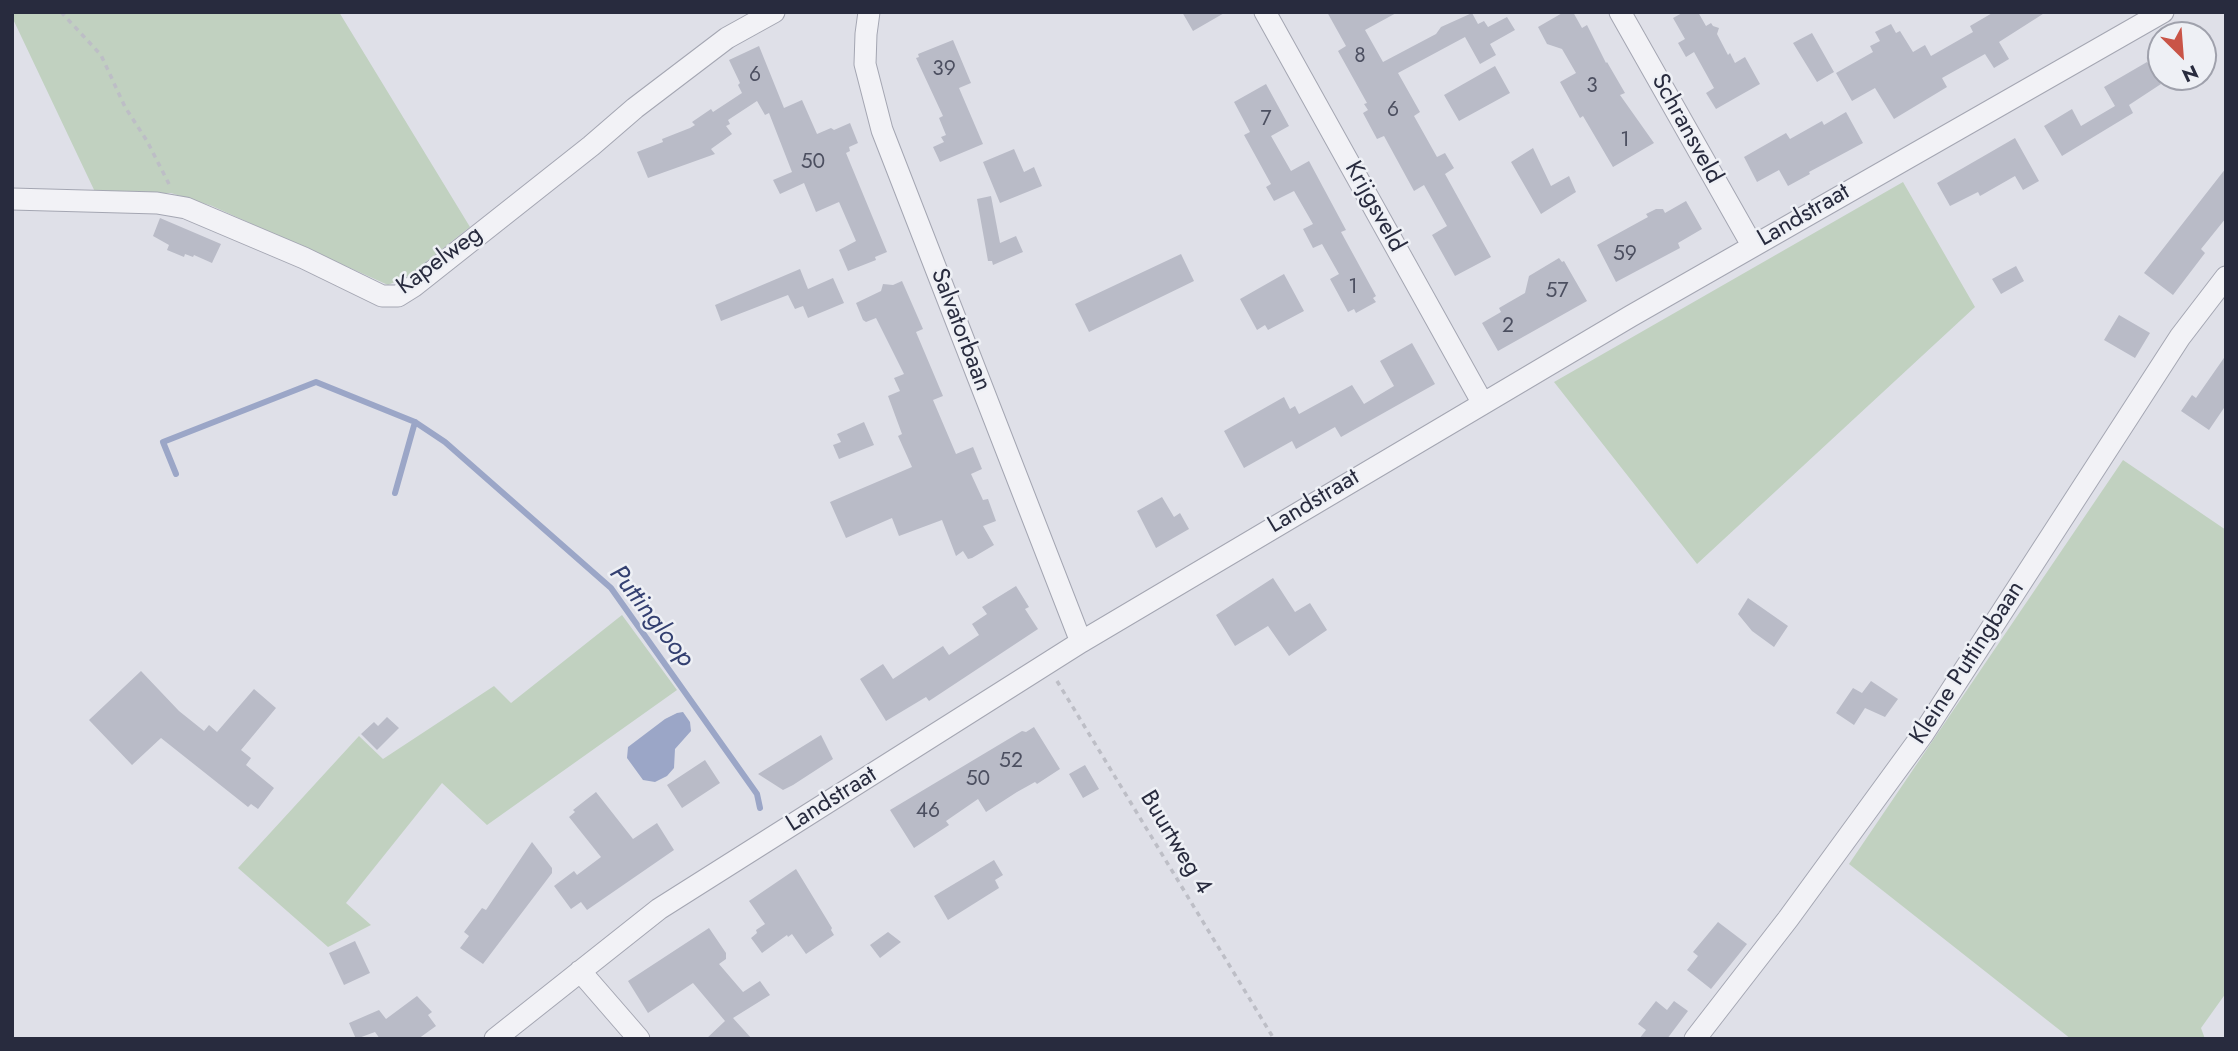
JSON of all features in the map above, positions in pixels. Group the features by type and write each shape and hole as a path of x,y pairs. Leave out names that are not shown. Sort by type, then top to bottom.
{"street":[{"name":"Kapelweg","path":"12,199 157,203 186,208 304,258 383,296 398,296 727,38 774,12"},
{"name":"Salvatorbaan","path":"869,12 865,64 882,130 1082,642"},
{"name":"Krijgsveld","path":"1265,12 1482,402"},
{"name":"Schransveld","path":"1620,12 1752,246"},
{"name":"Landstraat","path":"495,1039 659,909 1082,642 1482,402 2163,12"},
{"name":"Kleine Puttingbaan","path":"1695,1039 1788,919 1923,734 2180,337 2226,277"},
{"path":"580,971 639,1039"}],"path":[{"path":"61,12 101,55 125,107 147,141 170,187 186,208"},
{"name":"Buurtweg 4","path":"1047,665 1274,1039"}],"green space":[{"path":"12,12 339,12 470,227 408,276 388,285 212,206 171,193 96,194"},
{"path":"1903,182 1975,307 1697,564 1554,382"},
{"path":"2123,460 2226,530 2226,993 2201,1028 2205,1039 2071,1039 1849,864"},
{"path":"622,615 677,690 487,825 442,783 346,903 371,925 328,947 238,868 359,736 383,759 494,686 511,703"}],"water":[{"path":"683,712 690,722 691,731 675,749 674,768 667,776 655,782 643,780 627,758 628,747 665,719"}],"building":[{"path":"1182,12 1226,12 1193,31"},
{"path":"1327,12 1398,12 1365,30 1383,62 1436,34 1441,27 1472,13 1478,24 1484,21 1488,27 1507,17 1515,30 1490,44 1496,55 1480,64 1465,37 1398,73 1420,112 1414,116 1437,157 1445,153 1454,168 1445,174 1491,257 1455,276 1432,235 1447,226 1424,185 1414,191 1384,136 1377,139 1363,113 1368,110 1364,104 1367,103 1338,51 1346,46"},
{"path":"1564,12 1573,12 1582,28 1587,25 1625,93 1620,95 1654,143 1613,167 1560,82 1576,73 1562,49 1547,44 1538,27"},
{"path":"1684,12 1698,12 1706,26 1711,23 1719,28 1717,34 1728,55 1730,53 1735,63 1745,57 1760,84 1716,109 1706,93 1714,88 1694,52 1686,57 1678,43 1685,39 1673,18"},
{"path":"1994,12 2046,12 1999,42 2009,59 1994,68 1985,54 1942,78 1947,87 1894,119 1875,88 1852,101 1836,73 1873,52 1870,46 1880,41 1875,32 1891,24 1896,33 1900,31 1913,52 1925,45 1931,56 1973,32 1970,26"},
{"path":"1812,33 1834,72 1817,82 1793,43"},
{"path":"953,40 971,83 959,88 983,144 940,162 933,147 944,142 941,137 946,135 939,118 943,116 916,58 919,57 918,54"},
{"path":"759,46 784,108 802,100 817,134 850,123 858,143 849,147 850,151 846,153 887,252 875,257 876,260 848,271 839,250 856,241 839,202 816,212 804,183 780,194 773,180 792,172 769,113 765,115 757,101 728,120 730,124 726,126 732,134 711,149 715,154 648,178 637,152 690,128 695,125 692,122 711,109 713,112 742,93 729,60"},
{"path":"2147,62 2147,91 2150,91 2129,105 2133,113 2062,156 2044,126 2072,109 2081,126 2115,106 2104,87"},
{"path":"1495,66 1510,93 1459,121 1444,95"},
{"path":"1266,84 1289,126 1271,136 1291,171 1309,161 1346,230 1341,232 1376,296 1373,298 1376,302 1356,313 1354,309 1348,312 1330,279 1339,274 1322,244 1313,248 1303,229 1313,224 1294,191 1274,201 1266,187 1271,184 1244,135 1250,132 1234,102"},
{"path":"1846,112 1863,143 1788,186 1779,170 1757,182 1744,157 1786,133 1790,139 1822,121 1824,125"},
{"path":"2015,138 2039,181 2023,190 2015,176 1980,196 1978,192 1950,206 1937,183"},
{"path":"1533,148 1551,186 1569,176 1576,192 1541,214 1511,162"},
{"path":"1014,149 1024,172 1034,167 1042,186 1000,203 983,162"},
{"path":"2226,168 2226,218 2201,249 2205,253 2173,295 2144,273"},
{"path":"991,196 1000,243 1016,236 1023,252 993,265 992,261 988,261 977,199"},
{"path":"1686,201 1702,229 1678,243 1680,248 1616,282 1597,245 1648,217 1646,214 1656,209 1663,209 1665,213"},
{"path":"160,218 221,244 212,263 194,255 185,254 184,257 167,250 169,245 153,236"},
{"path":"1181,254 1194,281 1089,332 1075,304"},
{"path":"1559,258 1564,261 1587,301 1498,351 1482,323 1501,312 1499,308 1525,293 1529,276"},
{"path":"2016,266 2024,281 2001,294 1992,279"},
{"path":"800,269 808,289 833,278 844,303 808,318 803,306 795,309 788,295 721,321 715,305"},
{"path":"1284,274 1304,311 1268,330 1265,325 1257,330 1240,299"},
{"path":"902,281 923,329 916,332 943,396 933,400 956,454 973,447 982,469 971,474 983,500 988,499 996,521 983,526 994,545 968,559 963,551 956,556 942,520 899,536 892,518 846,538 830,502 912,467 898,436 902,434 888,396 900,391 894,378 904,374 876,318 866,322 863,320 856,303 881,291 883,284 893,285"},
{"path":"2119,315 2150,333 2135,358 2104,340"},
{"path":"1412,343 1435,384 1341,437 1335,427 1296,449 1292,441 1244,468 1224,431 1284,397 1290,409 1295,406 1299,414 1352,385 1364,404 1394,386 1380,361"},
{"path":"2226,355 2226,405 2209,430 2181,411 2192,395 2196,398"},
{"path":"864,422 874,445 839,459 833,445 841,442 837,434"},
{"path":"1162,497 1174,517 1180,513 1189,529 1156,548 1137,511"},
{"path":"1273,578 1295,612 1310,603 1327,630 1289,656 1268,626 1235,646 1216,615"},
{"path":"1016,586 1029,607 1025,609 1038,629 929,701 926,697 886,721 860,679 883,664 893,679 943,646 949,655 979,635 972,624 987,614 982,607"},
{"path":"1748,598 1788,626 1774,647 1752,631 1738,614"},
{"path":"141,671 179,711 204,731 209,725 217,732 254,689 276,708 241,750 251,758 246,765 274,788 258,809 251,804 248,807 161,738 132,765 89,720"},
{"path":"1871,681 1898,699 1885,717 1865,708 1854,725 1836,713 1853,688 1862,693"},
{"path":"387,717 399,728 377,750 361,734 374,722 378,726"},
{"path":"1034,727 1060,769 986,812 978,799 946,821 949,825 914,848 890,810 1022,731 1026,732"},
{"path":"821,735 833,759 793,785 783,790 758,774"},
{"path":"705,760 720,783 682,808 667,785"},
{"path":"1085,765 1099,789 1083,798 1069,774"},
{"path":"596,792 633,839 657,823 674,850 587,910 581,902 571,909 554,886 574,871 577,875 601,857 569,817 575,812 573,810"},
{"path":"532,842 552,868 552,873 483,964 460,948 469,936 464,932 482,908 486,910"},
{"path":"994,860 1003,875 995,880 999,888 948,920 934,896"},
{"path":"796,869 834,935 806,954 792,934 762,953 751,938 757,933 756,930 765,924 749,901"},
{"path":"1718,922 1747,944 1711,989 1687,970 1698,956 1693,952"},
{"path":"709,928 726,953 726,959 719,964 743,992 760,981 770,995 733,1018 752,1039 706,1039 725,1021 693,983 648,1013 628,981"},
{"path":"888,932 901,942 880,958 870,945"},
{"path":"355,941 370,973 344,985 329,953"},
{"path":"417,996 432,1012 428,1015 436,1026 418,1039 380,1039 375,1032 356,1039 349,1023 379,1010 386,1019"},
{"path":"1656,1001 1667,1010 1674,1001 1688,1011 1667,1039 1639,1039 1646,1030 1638,1024"}],"waterway":[{"name":"Puttingloop","path":"176,474 163,442 316,382 415,422 445,442 611,588 757,794 760,808"},
{"path":"395,493 415,422"}]}
